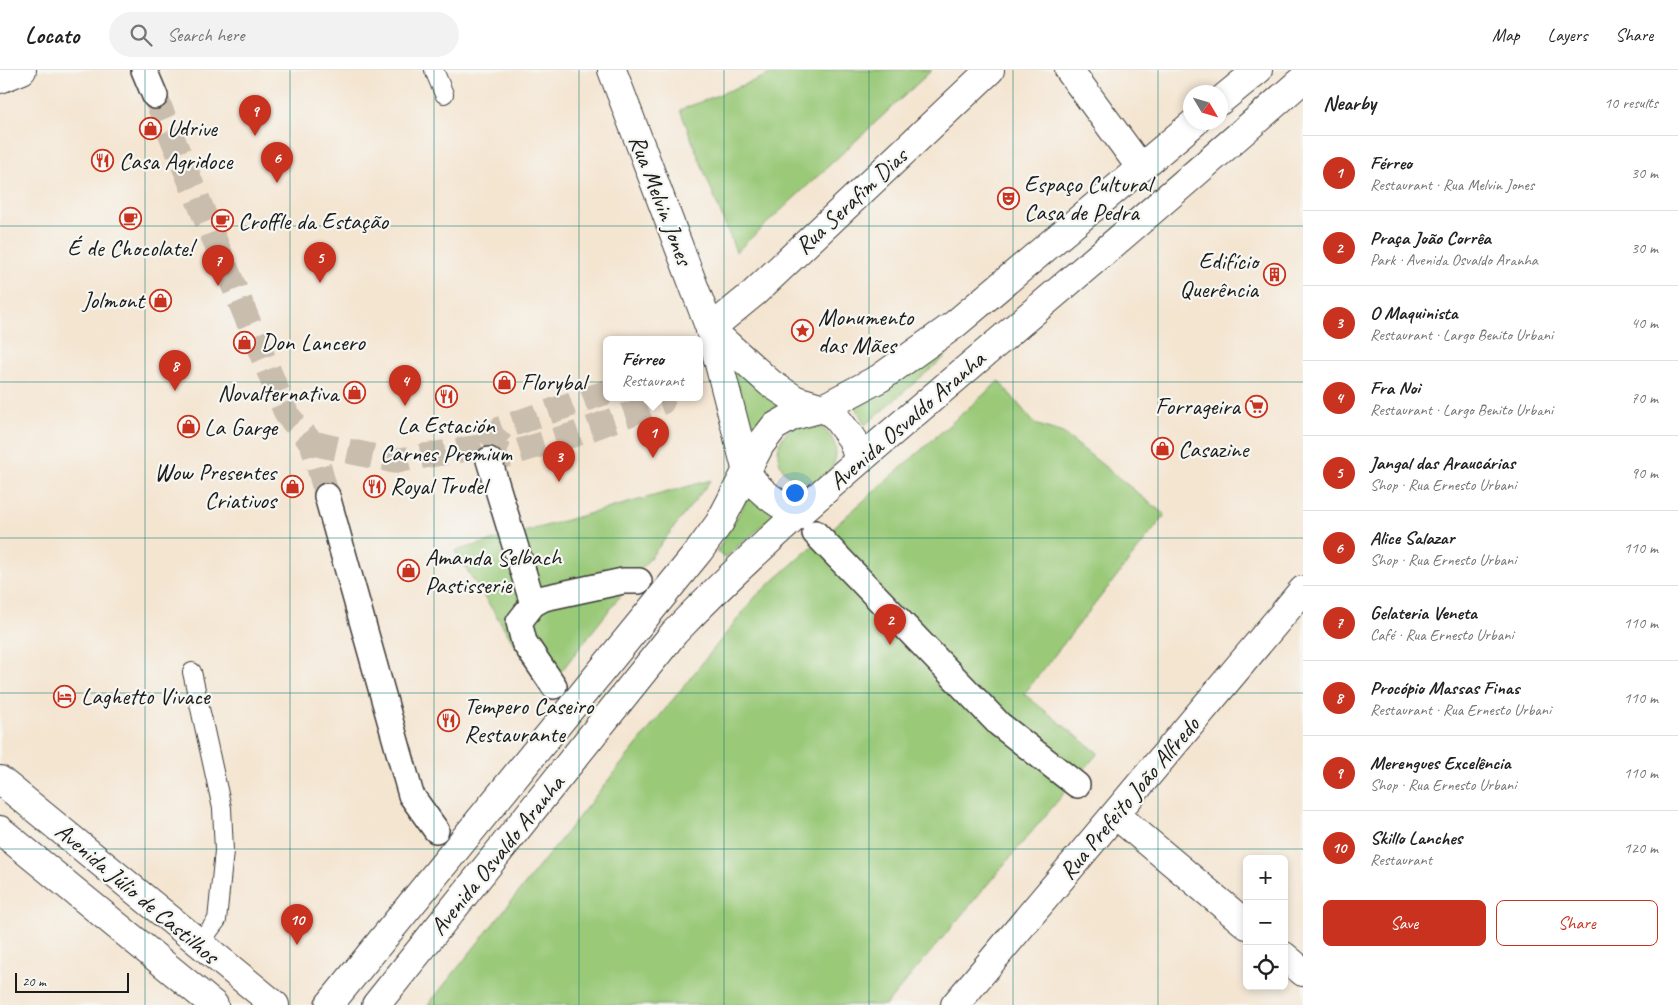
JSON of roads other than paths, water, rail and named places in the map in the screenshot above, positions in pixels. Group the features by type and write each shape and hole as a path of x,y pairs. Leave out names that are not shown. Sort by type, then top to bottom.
{"street":[{"path":"0,79 22,70"},
{"path":"144,70 155,96"},
{"name":"Rua Melvin Jones","path":"612,70 710,329 747,472"},
{"name":"Rua Serafim Dias","path":"710,329 754,293 990,70"},
{"path":"1069,70 1141,168"},
{"path":"1228,94 1258,70"},
{"name":"Avenida Osvaldo Aranha","path":"376,1005 674,633 728,576 806,524 859,460 1146,218 1303,79"},
{"name":"Avenida Osvaldo Aranha","path":"330,1005 699,551 720,522 760,445 774,427 793,416 823,408 880,378 954,325 1186,130"},
{"name":"Rua Melvin Jones","path":"710,329 762,377 796,400 823,408"},
{"path":"823,408 844,426 852,439 859,460"},
{"path":"489,460 533,604"},
{"path":"747,472 752,482 765,494 806,524 999,724 1077,785"},
{"path":"327,496 411,795 436,830"},
{"path":"554,686 524,642 520,632 519,622 533,604 544,598 623,581 639,581"},
{"name":"Rua Prefeito João Alfredo","path":"955,1005 1116,816 1303,590"},
{"name":"Avenida Júlio de Castilhos","path":"0,780 274,1005"},
{"path":"1116,816 1243,922"},
{"name":"Avenida Júlio de Castilhos","path":"0,830 214,1005"},
{"path":"47,867 70,837"},
{"path":"134,940 158,910"},
{"path":"1288,959 1303,972"}],"lane":[{"path":"434,70 444,94"},
{"path":"192,672 222,808 224,851 217,920 199,944"}],"tunnel":[{"path":"155,96 287,415 312,443 327,496"},
{"path":"485,446 502,428 603,393"},
{"path":"485,446 506,455 576,434 662,401"},
{"path":"312,443 394,461 485,446"}],"place":[{"name":"Udrive","path":"151,128"},
{"name":"Merengues Excelência","path":"255,136"},
{"name":"Casa Agridoce","path":"103,161"},
{"name":"Alice Salazar","path":"277,183"},
{"name":"Espaço Cultural Casa de Pedra","path":"1008,198"},
{"name":"É de Chocolate!","path":"130,219"},
{"name":"Croffle da Estação","path":"222,221"},
{"name":"Edifício Querência","path":"1274,275"},
{"name":"Jangal das Araucárias","path":"320,283"},
{"name":"Gelateria Veneta","path":"218,286"},
{"name":"Jolmont","path":"160,300"},
{"name":"Monumento das Mães","path":"802,331"},
{"name":"Don Lancero","path":"245,342"},
{"name":"Florybal","path":"505,382"},
{"name":"Procópio Massas Finas","path":"175,391"},
{"name":"Novalternativa","path":"354,393"},
{"name":"La Estación Carnes Premium","path":"446,396"},
{"name":"Fra Noi","path":"405,406"},
{"name":"Forrageira","path":"1256,406"},
{"name":"La Garge","path":"188,427"},
{"name":"Casazine","path":"1162,449"},
{"name":"Férreo","path":"653,458"},
{"name":"O Maquinista","path":"559,482"},
{"name":"Wow Presentes Criativos","path":"292,486"},
{"name":"Royal Trudel","path":"374,486"},
{"name":"Amanda Selbach Pastisserie","path":"409,571"},
{"name":"Praça João Corrêa","path":"890,645"},
{"name":"Laghetto Vivace","path":"65,696"},
{"name":"Tempero Caseiro Restaurante","path":"448,720"},
{"name":"Skillo Lanches","path":"297,945"}]}
